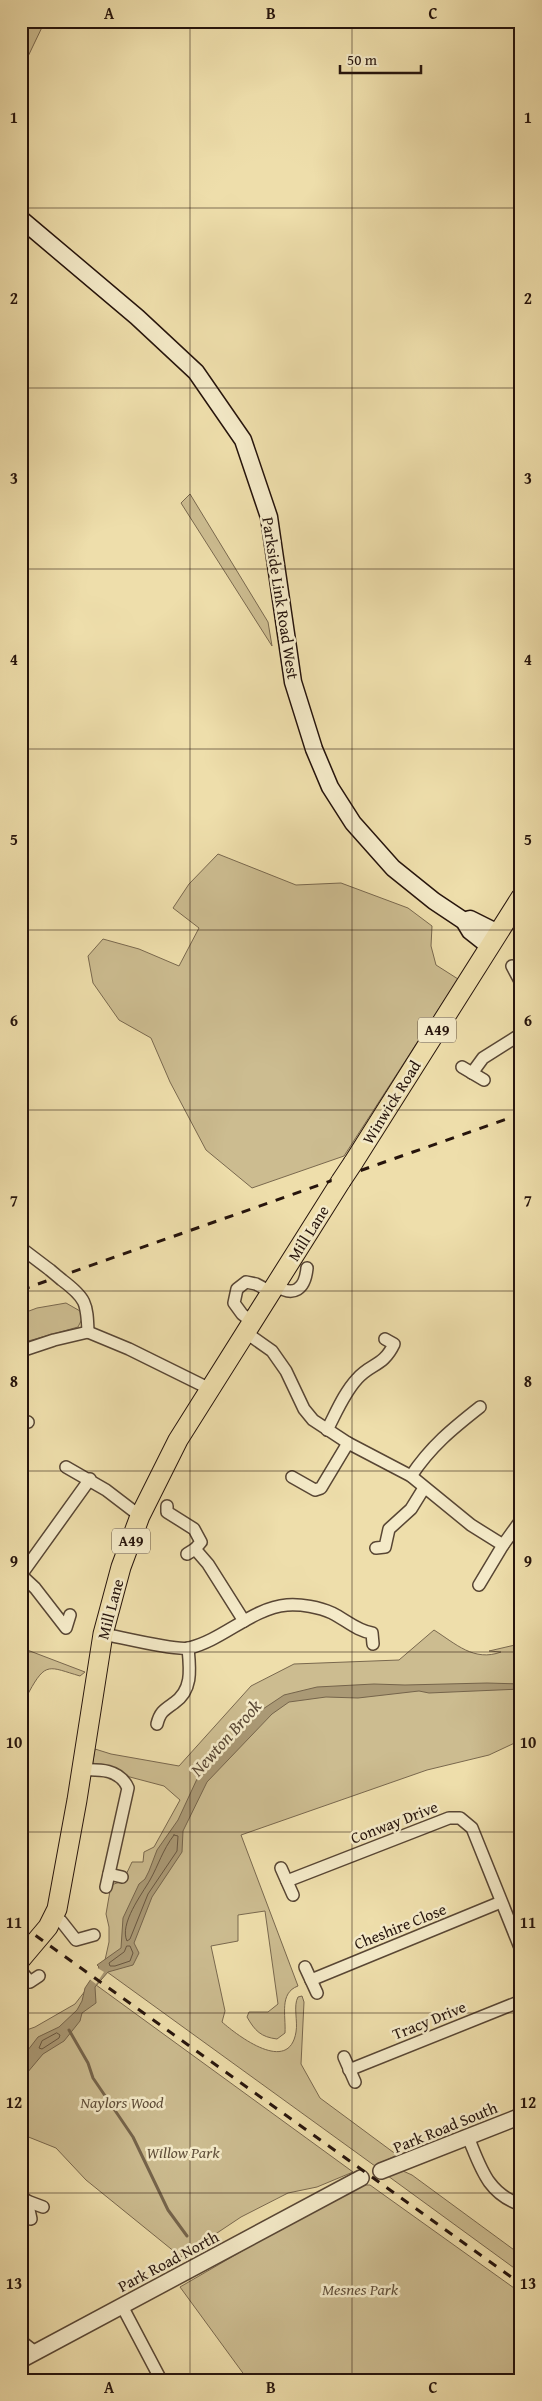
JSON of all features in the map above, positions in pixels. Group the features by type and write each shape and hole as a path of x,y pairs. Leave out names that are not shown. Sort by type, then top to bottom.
{"main road":[{"name":"Parkside Link Road West","path":"21,219 137,318 196,372 244,440 269,517 293,682 314,750 330,787 353,823 393,868 434,901 464,921 470,919 494,940"},
{"name":"Winwick Road","path":"341,1181 521,897"},
{"name":"Mill Lane","path":"21,1959 48,1927 54,1916 63,1886 103,1634 121,1567 140,1516 169,1457 341,1181"}],"street":[{"path":"512,966 521,982"},
{"path":"484,1080 467,1070 488,1054 521,1034"},
{"path":"21,1248 76,1290 84,1300 88,1313 88,1332"},
{"name":"Mill Lane","path":"273,1288 286,1291 296,1290 304,1283 307,1268"},
{"path":"273,1288 246,1282 237,1289 234,1303 249,1327 272,1351 286,1371 304,1409 313,1420 348,1443 412,1476 424,1488 472,1525 503,1545"},
{"path":"21,1351 54,1340 88,1332 210,1389"},
{"path":"327,1430 349,1389 359,1377 377,1366 388,1356 393,1342"},
{"path":"412,1476 427,1453 444,1435 481,1407"},
{"path":"292,1477 315,1490 323,1491 348,1443"},
{"path":"66,1467 90,1479 140,1516"},
{"path":"70,1614 65,1631 35,1588 21,1575 90,1479"},
{"path":"384,1548 389,1529 411,1510 424,1488"},
{"path":"167,1506 166,1512 194,1529 201,1542 191,1552 208,1564 244,1621"},
{"path":"479,1585 503,1545 521,1520"},
{"path":"103,1634 188,1648 221,1636 244,1621 288,1605 315,1607 332,1613 363,1632 373,1633"},
{"path":"156,1714 183,1696 191,1672 188,1648"},
{"path":"81,1770 114,1773 123,1779 128,1788 106,1887"},
{"name":"Conway Drive","path":"287,1881 455,1817 465,1820 472,1828 521,1950"},
{"path":"281,1868 293,1895"},
{"path":"109,1874 122,1877"},
{"name":"Cheshire Close","path":"311,1980 502,1902"},
{"path":"54,1916 61,1921 72,1938 80,1941 94,1936"},
{"path":"69,1950 72,1938"},
{"path":"305,1967 316,1993"},
{"path":"21,1971 30,1982"},
{"name":"Tracy Drive","path":"349,2070 521,2001"},
{"path":"344,2057 354,2082"},
{"name":"Park Road South","path":"381,2170 521,2116"},
{"path":"468,2137 492,2187 502,2197 521,2205"},
{"name":"Park Road North","path":"21,2360 361,2178"},
{"path":"24,2199 42,2207"},
{"path":"24,2199 31,2219"},
{"path":"122,2306 161,2380"},
{"path":"21,2341 35,2352"}],"green space":[{"path":"21,21 45,21 21,71"},
{"path":"190,494 268,622 272,646 181,503"},
{"path":"218,854 296,885 341,883 408,908 432,926 431,946 436,965 458,979 344,1156 252,1188 206,1150 170,1082 151,1038 119,1020 93,983 88,956 103,939 139,949 179,966 199,928 173,908 189,884"},
{"path":"66,1303 80,1311 82,1319 78,1327 21,1343 21,1314 37,1308"},
{"path":"434,1630 458,1646 482,1655 501,1652 489,1651 515,1645 521,1637 521,1740 489,1755 427,1770 241,1835 298,1986 292,1989 286,1999 285,2033 277,2039 267,2037 259,2032 247,2017 249,2012 268,2012 278,2004 265,1911 238,1915 238,1941 211,1946 225,2011 222,2022 251,2043 274,2051 284,2051 291,2044 296,2032 297,2001 298,1997 302,1996 304,2002 301,2064 320,2098 397,2155 375,2166 103,1969 109,1942 109,1927 106,1914 111,1885 123,1881 132,1862 143,1862 144,1852 154,1847 180,1800 164,1786 92,1767 95,1749 111,1754 179,1766 251,1686 294,1664 399,1660"},
{"path":"22,1648 85,1672 80,1676 55,1669 44,1671 21,1704"},
{"name":"Naylors Wood","path":"92,1982 353,2172 317,2187 288,2193 241,2217 181,2257 86,2180 56,2148 21,2134 21,2032 35,2027 75,2004"},
{"path":"403,2171 412,2175 521,2255 521,2273 388,2176"},
{"name":"Mesnes Park","path":"356,2185 370,2185 521,2293 521,2380 248,2380 180,2287"}],"water":[{"path":"374,1684 521,1684 521,1689 429,1693 419,1691 358,1698 326,1697 289,1702 272,1714 207,1782 183,1831 182,1852 152,1897 134,1943 139,1953 133,1965 108,1972 95,1987 96,2003 82,2013 80,2021 64,2041 43,2054 27,2073 21,2073 21,2059 38,2037 59,2027 77,2010 82,2001 85,1988 99,1967 97,1965 121,1948 123,1918 139,1884 145,1879 149,1871 157,1850 178,1820 197,1779 260,1711 284,1695 317,1687"}],"pier":[{"path":"96,1967 104,1972 96,1984 88,1978"}],"waterway":[{"path":"69,2030 88,2063 93,2078 133,2137 168,2210 187,2236"}],"railway":[{"path":"21,1290 521,1114"},
{"path":"21,1925 521,2284"}],"water label":[{"name":"Newton Brook","path":"226,1738"}],"park label":[{"name":"Willow Park","path":"183,2152"}]}
